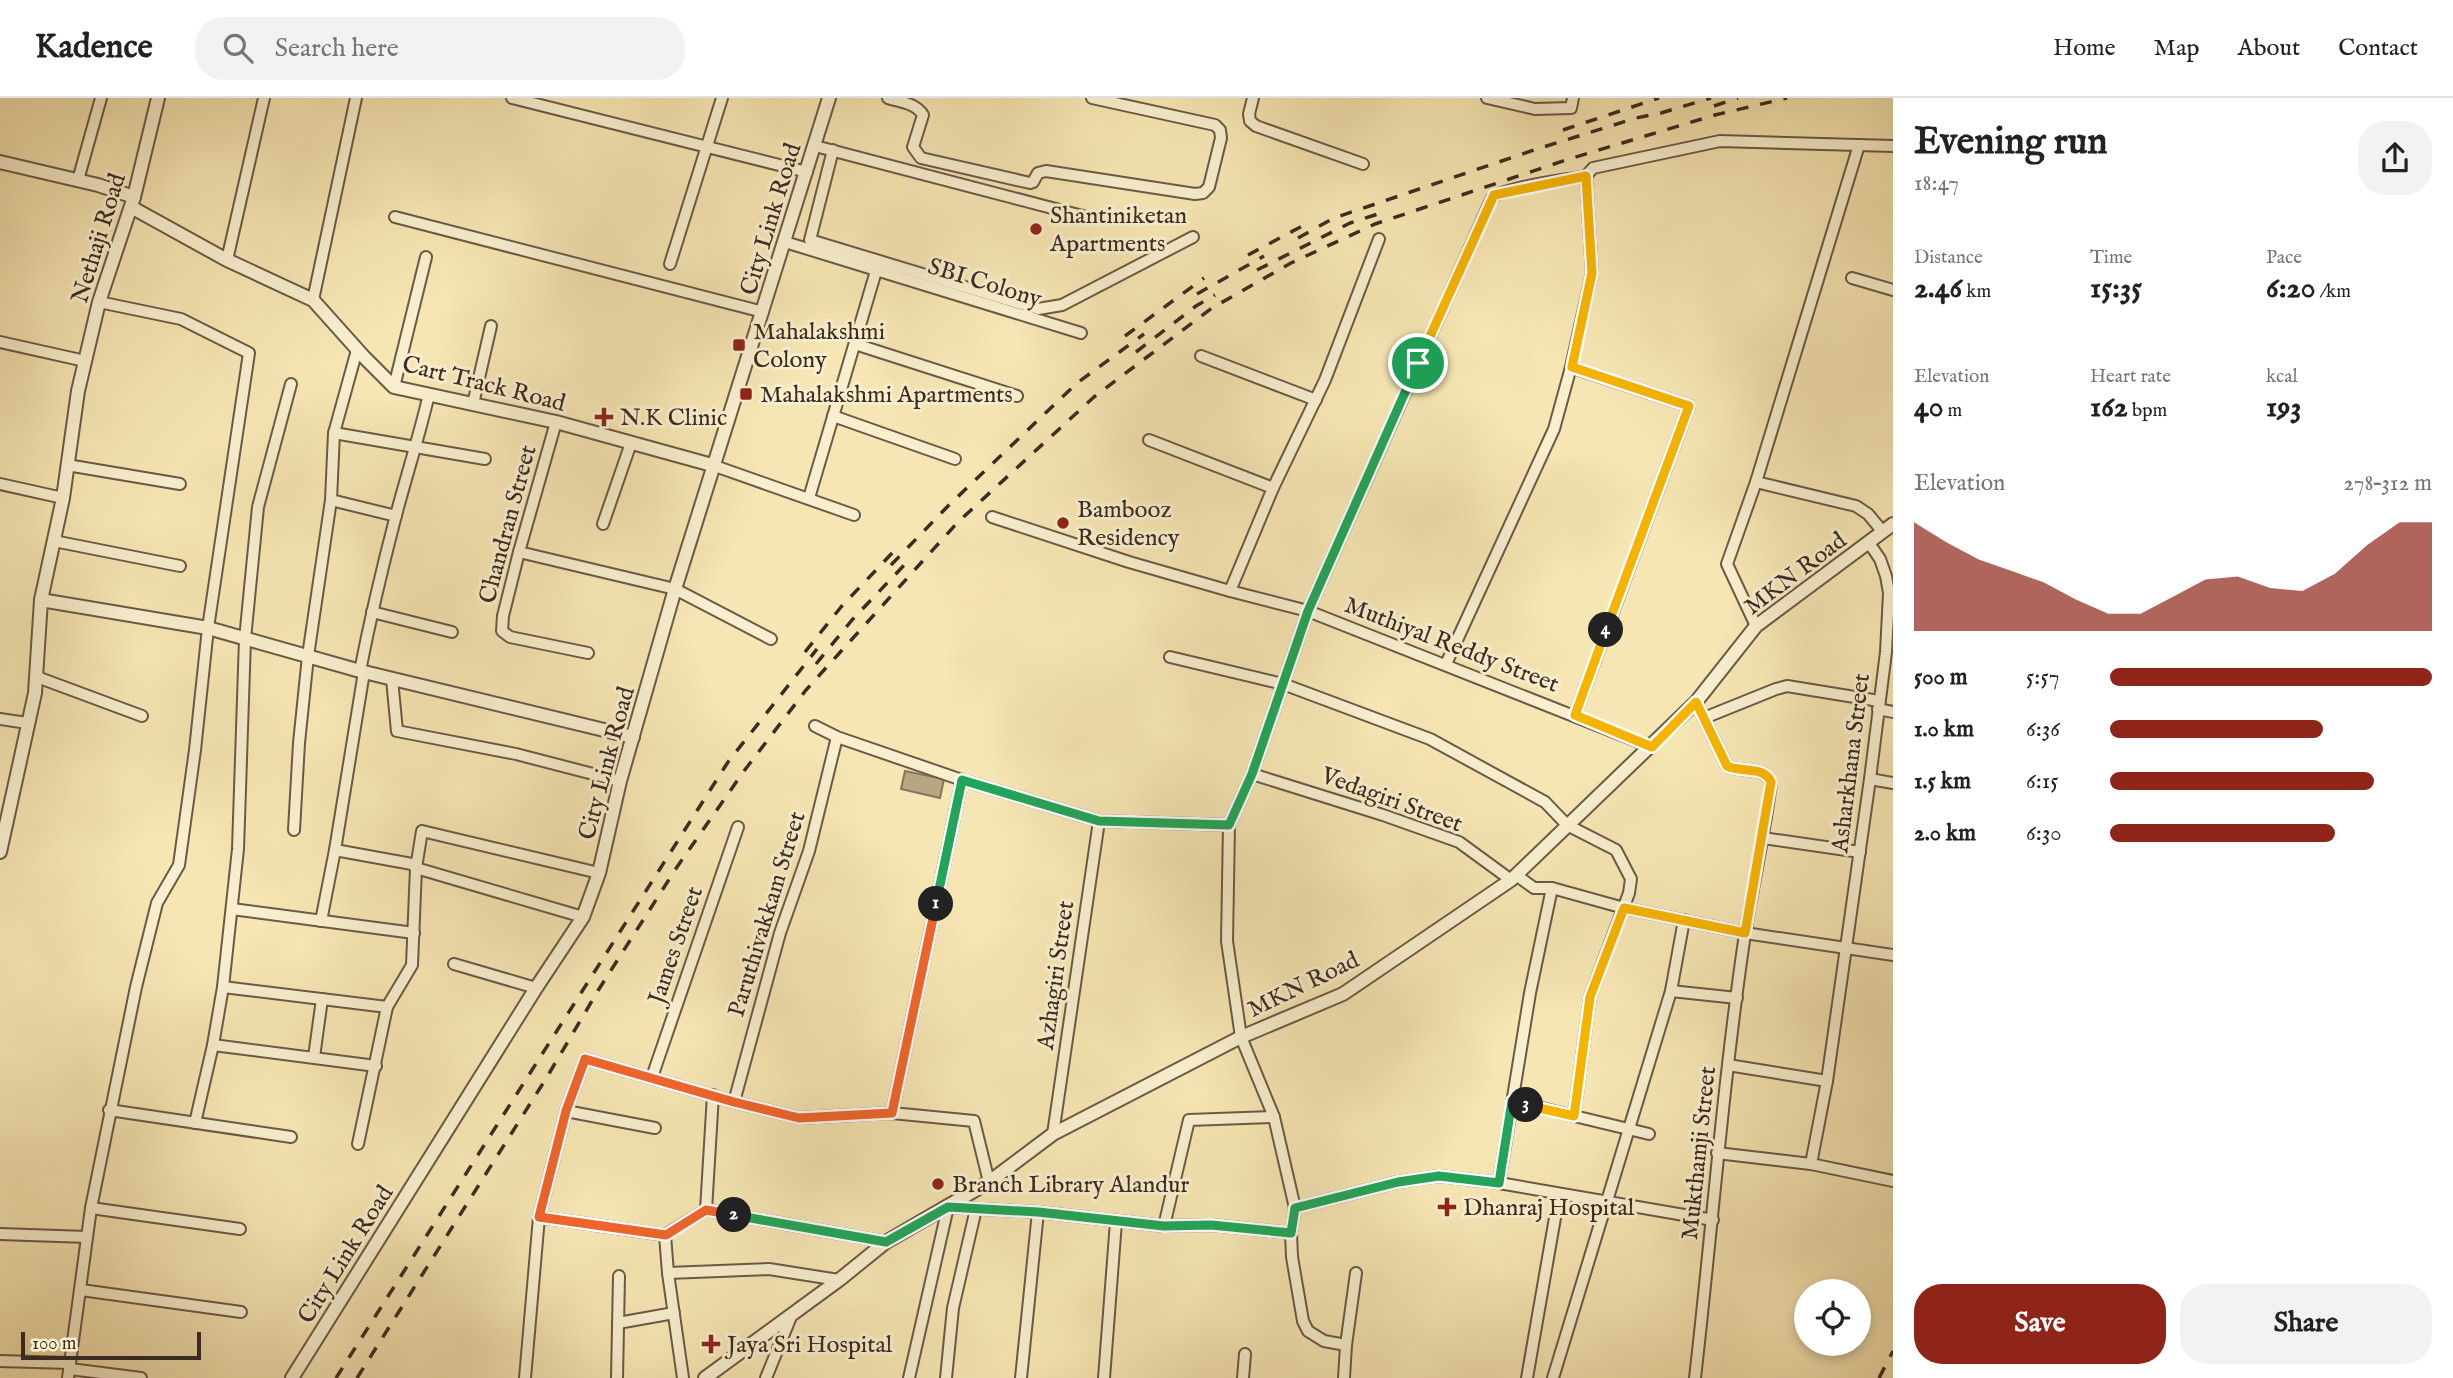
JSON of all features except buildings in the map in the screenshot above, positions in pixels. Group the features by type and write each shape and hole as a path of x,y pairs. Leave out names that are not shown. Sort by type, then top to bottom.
{"street":[{"path":"78,180 101,98"},
{"name":"Nethaji Road","path":"0,852 37,677 41,600 63,498 78,391 99,302 132,202 158,98"},
{"path":"228,260 264,98"},
{"path":"313,300 356,98"},
{"path":"512,98 807,172"},
{"path":"670,264 722,98"},
{"name":"City Link Road","path":"292,1378 583,917 599,873 620,781 712,465 816,146 829,98"},
{"path":"888,98 920,109 923,115 913,147 921,158 1030,183 1038,173 1046,171 1195,194 1203,193 1209,187 1221,138 1220,130 1215,125 1092,98"},
{"path":"1252,98 1249,114 1250,121 1256,126 1363,164"},
{"path":"1487,98 1535,109 1572,103"},
{"path":"1346,1345 1324,1341 1308,1331 1303,1321 1292,1256 1291,1233 1295,1208 1274,1117 1241,1037 1227,941 1229,825 1252,774 1308,611 1494,195 1586,176 1593,168 1720,141 1893,146"},
{"path":"1756,626 1727,564 1756,482 1859,145"},
{"path":"816,146 1094,219"},
{"path":"833,150 810,240 1038,309 1062,305 1193,237"},
{"name":"Cart Track Road","path":"0,162 78,180 132,202 228,260 313,300 394,387 556,422 712,465"},
{"path":"1446,664 1554,429 1572,367 1592,273 1586,176"},
{"path":"395,217 763,312"},
{"path":"1230,592 1273,488 1316,400 1379,239"},
{"name":"SBI Colony","path":"785,242 1081,333"},
{"path":"394,387 426,257"},
{"path":"809,498 876,271"},
{"path":"1852,278 1893,290"},
{"path":"69,1370 91,1208 109,1110 157,903 178,865 195,750 208,628 249,353 181,318 99,302"},
{"path":"473,404 491,326"},
{"path":"0,342 85,361"},
{"path":"855,344 1017,396"},
{"path":"294,830 299,743 308,656 331,500 334,433 357,349"},
{"path":"1202,356 1316,400"},
{"path":"1572,367 1689,406 1575,715"},
{"path":"195,1123 223,988 239,849 245,639 258,507 290,384"},
{"path":"321,920 335,850 372,612 429,394"},
{"path":"833,416 955,459"},
{"name":"Chandran Street","path":"556,422 519,552 503,616 502,631 510,637 588,653"},
{"path":"334,433 485,459"},
{"path":"1149,440 1273,488"},
{"path":"603,524 631,443"},
{"path":"67,465 180,484"},
{"path":"712,465 854,516"},
{"path":"1756,482 1856,506 1888,528"},
{"path":"0,484 63,498"},
{"path":"331,500 396,516"},
{"name":"Muthiyal Reddy Street","path":"992,517 1129,562 1230,592 1308,611 1652,747"},
{"name":"MKN Road","path":"705,1378 839,1280 886,1242 989,1182 1054,1135 1241,1037 1343,994 1514,877 1696,702 1756,626 1888,528"},
{"path":"54,541 180,566"},
{"name":"Asharkhana Street","path":"1811,1164 1827,1081 1860,852 1888,625 1889,593 1886,576 1880,559 1869,543"},
{"path":"519,552 675,589 771,639"},
{"path":"41,600 208,628 392,679 633,737"},
{"path":"372,612 452,632"},
{"path":"1170,657 1283,684 1430,739 1545,802 1567,825 1616,850 1631,879 1629,893 1590,997 1574,1116"},
{"path":"37,677 142,716"},
{"path":"392,679 397,731 516,754 620,781"},
{"path":"1696,702 1704,718 1787,686 1878,705 1893,712"},
{"name":"Mukthamji Street","path":"1695,1378 1728,1065 1745,933 1771,782 1769,777 1754,771 1728,768 1704,718"},
{"path":"0,719 27,723"},
{"path":"815,726 836,737 962,780 1099,821 1229,825"},
{"name":"Paruthivakkam Street","path":"734,1102 780,933 809,851 836,737"},
{"name":"Vedagiri Street","path":"1252,774 1459,842 1534,888 1552,888 1624,908 1745,933 1893,955"},
{"path":"1870,779 1893,783"},
{"path":"892,1113 962,780"},
{"name":"Azhagiri Street","path":"1054,1135 1099,821"},
{"name":"James Street","path":"652,1077 738,827"},
{"path":"358,1144 387,1007 412,965 416,868 422,831 599,873"},
{"path":"1763,838 1860,852"},
{"path":"335,850 412,864 416,868 583,917"},
{"path":"1499,1183 1530,993 1552,888"},
{"path":"232,909 414,933"},
{"path":"1553,1378 1671,991 1684,920"},
{"path":"454,964 536,988"},
{"path":"223,988 387,1007"},
{"path":"1671,991 1737,998"},
{"path":"314,1057 322,999"},
{"path":"213,1045 376,1066"},
{"path":"525,1378 539,1217 566,1111 585,1059 799,1118 892,1113 974,1121 989,1182"},
{"path":"1728,1065 1827,1081"},
{"path":"706,1210 713,1095"},
{"path":"1512,1101 1649,1134"},
{"path":"109,1110 291,1137"},
{"path":"566,1111 655,1128"},
{"path":"1164,1226 1189,1120 1274,1117"},
{"path":"1717,1153 1811,1164 1893,1181"},
{"path":"1295,1208 1398,1182 1439,1176 1499,1183 1713,1220"},
{"path":"1527,1378 1559,1195"},
{"path":"909,1378 948,1207 1038,1212 1164,1226 1211,1225 1291,1233"},
{"path":"91,1208 240,1229"},
{"path":"946,1378 953,1308 976,1209"},
{"path":"539,1217 666,1235 706,1210 886,1242"},
{"path":"1021,1378 1038,1212"},
{"path":"1104,1378 1116,1222"},
{"path":"0,1234 87,1237"},
{"path":"666,1235 668,1273 683,1378"},
{"path":"668,1273 769,1269 839,1280"},
{"path":"1344,1378 1356,1273"},
{"path":"617,1378 619,1276"},
{"path":"81,1290 241,1312"},
{"path":"618,1323 674,1313"},
{"path":"766,1378 792,1314"},
{"path":"1243,1378 1245,1354"},
{"path":"0,1361 141,1378"}],"shaded area":[{"path":"905,771 944,779 940,798 901,789"}],"railway":[{"path":"1563,130 1659,98"},
{"path":"1298,238 1334,218 1537,149 1711,98"},
{"path":"1714,106 1738,98"},
{"path":"357,1378 547,1077 599,989 677,867 744,771 806,690 958,522 1094,397 1212,308 1291,263 1375,224 1569,159 1715,115 1787,98"},
{"path":"1257,270 1350,223 1378,214"},
{"path":"1248,255 1306,224"},
{"path":"1197,294 1264,256"},
{"path":"1125,336 1204,278"},
{"path":"1136,352 1196,306 1215,295"},
{"path":"891,565 948,506 1077,383 1144,334"},
{"path":"805,652 841,607 895,550"},
{"path":"816,664 852,620 909,560"},
{"path":"336,1378 728,762 817,649"},
{"path":"1879,1378 1893,1351"}],"place":[{"name":"Shantiniketan Apartments","path":"1036,229"},
{"name":"Mahalakshmi Colony","path":"739,345"},
{"name":"Mahalakshmi Apartments","path":"746,394"},
{"name":"N.K Clinic","path":"604,417"},
{"name":"Bambooz Residency","path":"1063,523"},
{"name":"Branch Library Alandur","path":"938,1184"},
{"name":"Dhanraj Hospital","path":"1447,1207"},
{"name":"Jaya Sri Hospital","path":"711,1344"}],"route":[{"path":"1586,176 1592,273 1572,367 1689,406 1575,715 1652,747 1696,702 1727,766 1730,769 1763,773 1771,782 1745,933 1624,908 1590,997 1574,1116 1512,1101 1499,1183 1439,1176 1398,1182 1295,1208 1291,1233 1211,1225 1164,1226 1038,1212 948,1207 886,1242 706,1210 666,1235 539,1217 566,1111 585,1059 799,1118 892,1113 962,780 1099,821 1229,825 1252,774 1308,611 1418,363 1494,195 1586,176"}]}
